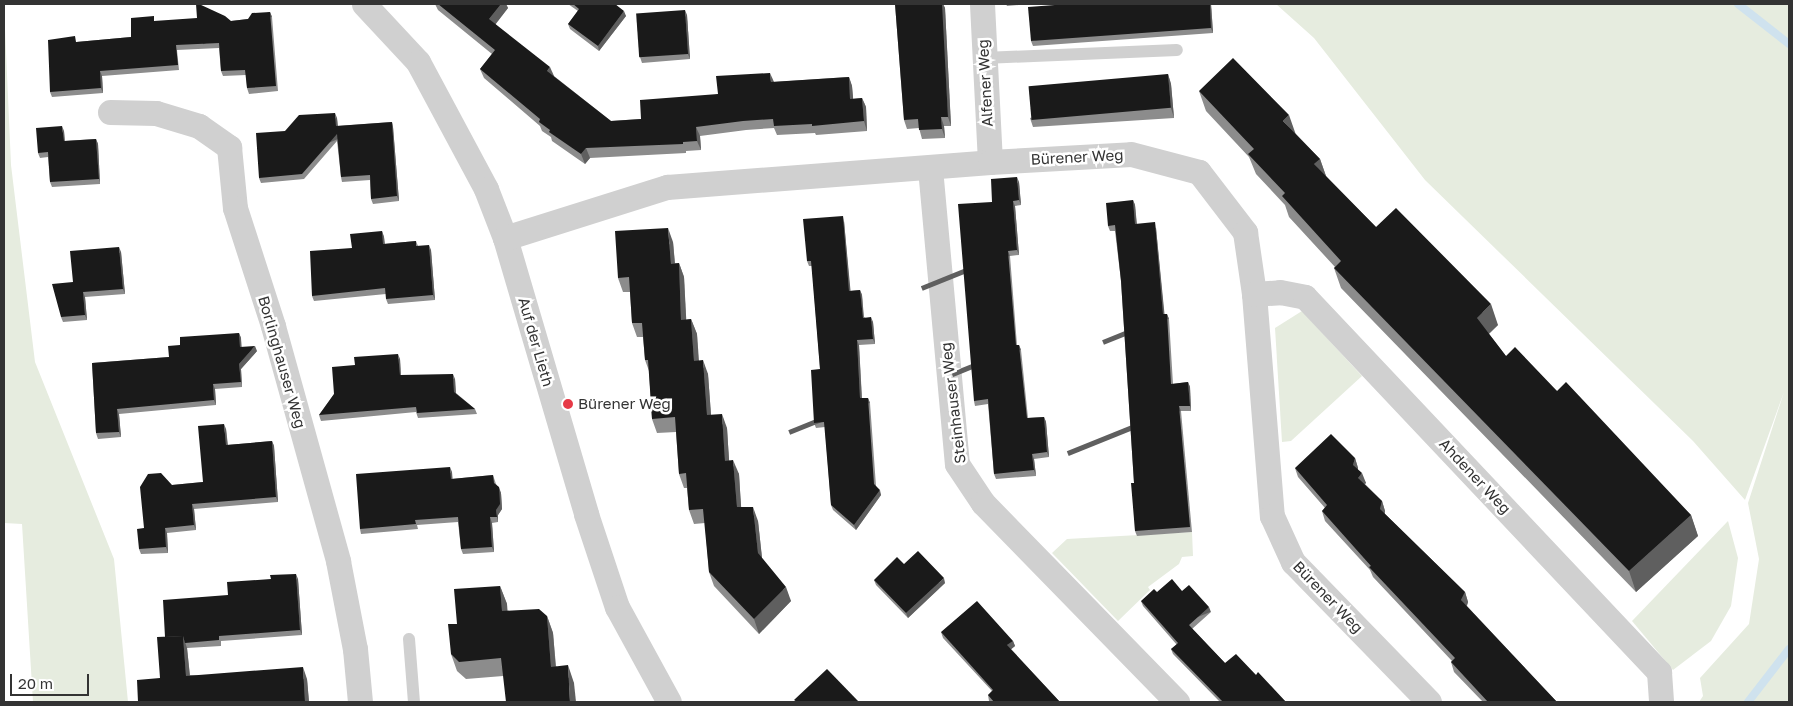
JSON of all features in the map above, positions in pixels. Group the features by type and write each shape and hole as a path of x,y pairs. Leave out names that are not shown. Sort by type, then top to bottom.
{"street":[{"name":"Auf der Lieth","path":"364,4 418,62 486,189 506,238 586,514 618,607 669,702"},
{"name":"Alfener Weg","path":"982,4 990,162"},
{"name":"Borlinghauser Weg","path":"110,112 156,113 199,126 229,148 235,208 273,326 338,560 355,649 360,702"},
{"name":"Bürener Weg","path":"506,238 668,187 990,162 1131,154 1200,172 1245,232 1254,294 1272,516 1294,562 1429,702"},
{"name":"Steinhauser Weg","path":"930,168 957,464 983,503 1176,702"},
{"name":"Ahdener Weg","path":"1254,294 1280,292 1305,297 1658,672 1661,702"}],"lane":[{"path":"984,58 1177,50"},
{"path":"409,639 414,702"}],"shaded area":[{"path":"1276,4 1789,4 1789,702 1699,702 1703,696 1700,678 1749,624 1759,559 1748,503 1784,392 1745,500 1693,441 1425,180 1314,38"},
{"path":"4,6 11,165 35,362 114,559 128,702 33,702 22,524 4,523"},
{"path":"1302,311 1362,376 1291,441 1282,442 1275,328"},
{"path":"1728,521 1738,558 1731,606 1711,641 1673,670 1632,621"},
{"path":"1192,532 1193,556 1182,557 1179,564 1148,587 1150,590 1118,621 1052,553 1067,539"}],"building":[{"path":"196,4 225,16 231,21 248,19 252,13 270,12 276,86 247,88 245,70 221,71 219,43 176,45 178,65 100,71 101,88 50,92 48,40 75,36 76,42 131,37 131,18 154,16 154,21 197,18"},
{"path":"438,4 501,4 489,19 550,67 547,71 611,121 641,119 640,100 718,94 716,76 770,73 771,82 849,77 850,99 862,98 864,121 812,126 812,124 774,126 773,119 743,121 696,127 697,141 683,142 683,144 586,148 581,154 549,132 550,130 539,122 540,119 480,69 495,50"},
{"path":"573,4 615,4 624,11 598,46 568,24 579,9"},
{"path":"895,4 942,4 948,117 941,117 942,129 919,130 918,119 904,120"},
{"path":"1068,4 1210,4 1211,28 1031,41 1028,7"},
{"path":"685,10 688,54 639,57 636,13"},
{"path":"1233,58 1289,115 1283,121 1320,159 1314,164 1376,227 1396,208 1491,304 1477,318 1506,356 1515,347 1557,391 1566,382 1691,515 1629,571 1334,268 1341,261 1282,196 1285,193 1248,154 1254,149 1199,91"},
{"path":"1168,74 1171,108 1031,120 1029,86"},
{"path":"335,113 336,126 392,122 397,196 371,199 370,175 341,177 337,134 302,174 259,178 256,133 285,131 299,115"},
{"path":"62,126 64,141 96,139 99,179 50,182 48,152 38,153 36,128"},
{"path":"1017,177 1019,200 1013,201 1017,250 1008,251 1016,345 1019,345 1027,418 1044,417 1047,452 1032,454 1034,470 994,474 988,399 974,401 958,204 992,202 991,179"},
{"path":"1133,200 1135,224 1155,222 1163,314 1167,314 1171,384 1188,382 1190,406 1179,406 1190,527 1135,531 1131,483 1134,483 1121,281 1115,225 1108,226 1106,203"},
{"path":"843,216 849,291 860,290 863,318 871,317 873,339 857,340 860,398 868,398 874,484 880,490 854,525 831,505 824,422 814,423 811,370 820,369 811,261 807,261 803,219"},
{"path":"668,228 671,264 679,263 681,320 691,319 694,361 703,360 707,415 722,414 725,461 733,460 737,507 753,507 758,553 786,587 754,619 709,572 703,509 689,510 686,473 679,474 675,417 652,419 648,360 645,360 642,323 632,323 629,277 618,278 615,231"},
{"path":"382,231 383,244 416,241 416,246 429,245 433,295 386,299 385,288 312,296 310,251 352,248 350,234"},
{"path":"119,247 123,289 83,292 85,315 61,317 52,284 73,282 70,251"},
{"path":"239,333 240,347 255,346 239,364 241,382 213,384 214,400 117,409 119,432 96,433 92,363 169,357 168,346 180,345 180,337"},
{"path":"398,354 400,375 453,374 454,392 475,409 417,413 416,407 319,415 334,394 332,367 355,365 354,357"},
{"path":"224,424 226,445 272,441 276,497 192,504 194,525 165,528 166,547 139,549 137,529 144,528 140,487 148,474 161,473 172,485 203,482 198,426"},
{"path":"1331,434 1355,458 1353,465 1362,473 1358,478 1382,501 1380,509 1465,592 1461,600 1557,702 1488,702 1451,662 1455,658 1369,567 1371,566 1322,511 1327,505 1295,468"},
{"path":"450,467 451,479 493,475 494,483 499,487 500,504 496,510 497,517 490,517 492,547 461,549 458,517 415,520 416,524 360,529 356,474"},
{"path":"918,551 944,578 906,613 874,580 897,557 904,564"},
{"path":"296,574 300,630 219,636 219,640 185,643 183,636 165,637 163,600 228,595 227,582 271,579 270,575"},
{"path":"1172,579 1182,591 1189,585 1209,607 1189,625 1225,663 1236,654 1256,675 1258,672 1286,702 1223,702 1171,649 1178,643 1141,601 1154,589 1157,592"},
{"path":"500,586 502,611 539,609 547,616 551,667 568,665 570,702 506,702 501,658 459,662 451,654 448,624 457,624 454,589"},
{"path":"977,601 1013,641 1007,645 1060,702 994,702 988,695 993,690 941,632"},
{"path":"183,636 186,676 303,667 305,702 138,702 137,680 160,678 157,637"},
{"path":"827,669 859,702 797,702 794,700"}],"waterway":[{"path":"1738,4 1789,44"},
{"path":"1748,702 1789,649"}],"place":[{"name":"Bürener Weg","path":"568,404"}]}
